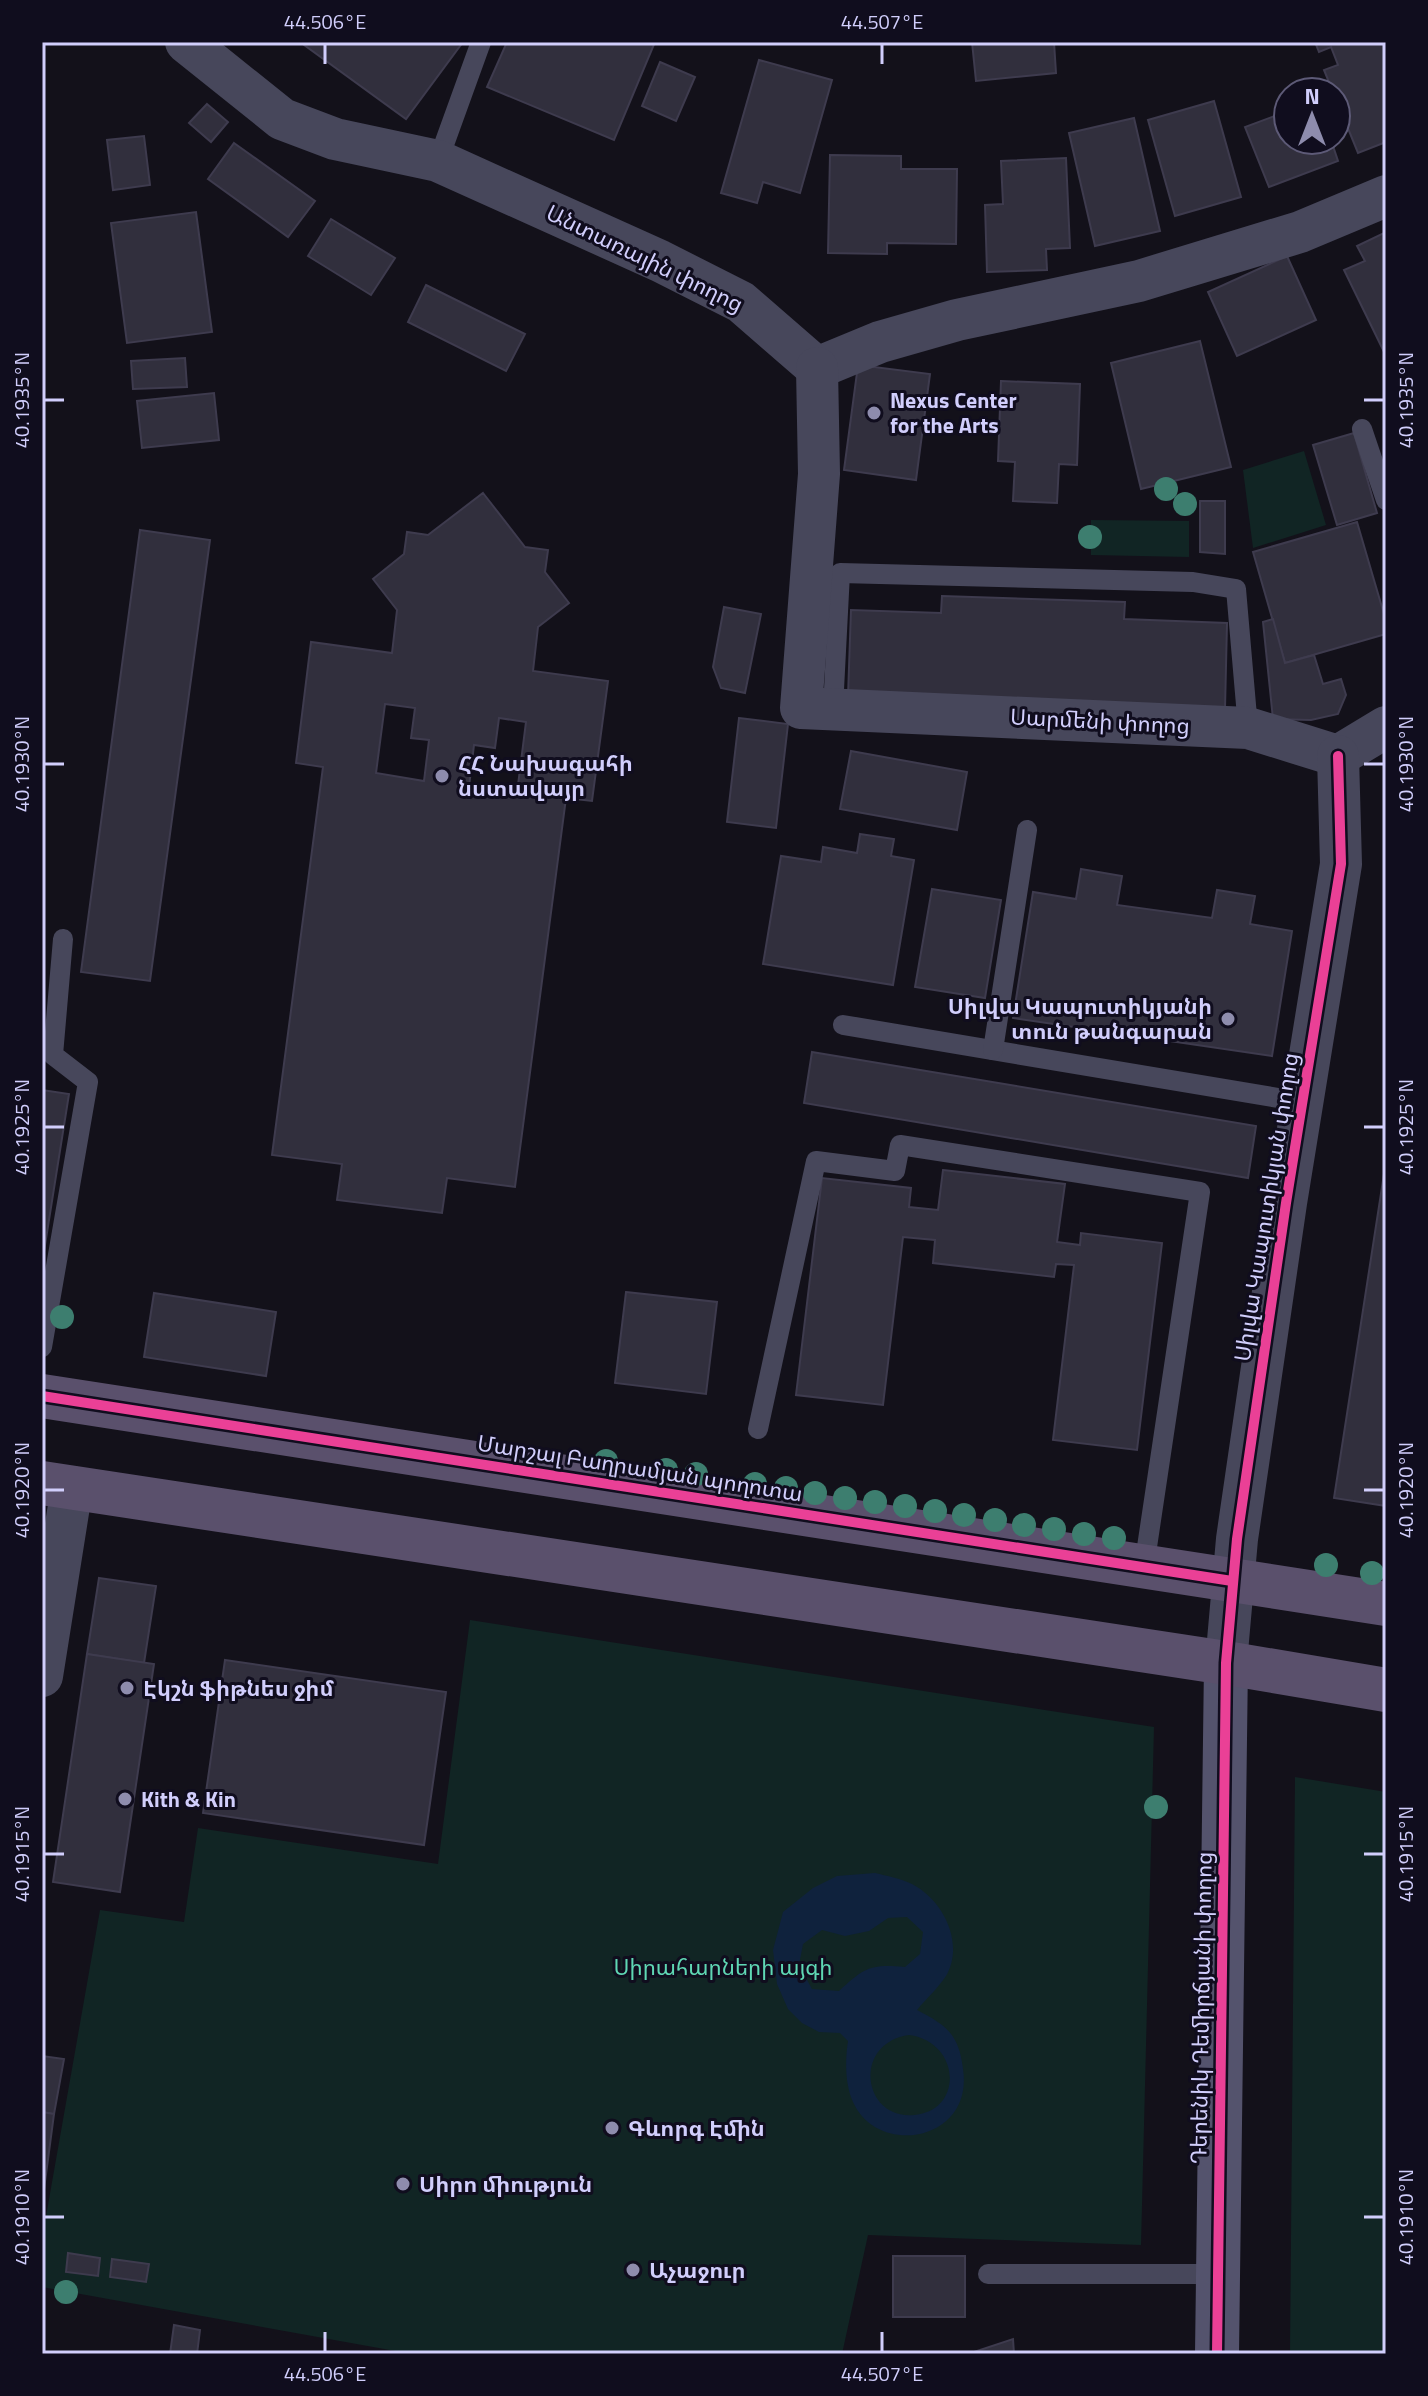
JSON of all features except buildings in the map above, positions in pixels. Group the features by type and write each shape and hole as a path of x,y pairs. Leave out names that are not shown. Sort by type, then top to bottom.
{"main road":[{"name":"Մարշալ Բաղրամյան պողոտա","path":"42,1396 1386,1604"},
{"path":"57,1485 1386,1690"}],"street":[{"name":"Անտառային փողոց","path":"186,42 282,119 335,139 438,161 660,261 741,302 817,368"},
{"path":"817,709 817,368 880,342 957,320 1139,281 1300,232 1386,196"},
{"name":"Սարմենի փողոց","path":"817,709 1248,728 1338,756"},
{"path":"1338,756 1386,727"},
{"name":"Սիլվա Կապուտիկյան փողոց","path":"1226,1663 1232,1581 1302,1102 1341,864 1338,756"},
{"path":"42,1676 57,1485"},
{"name":"Դերենիկ Դեմիրճյանի փողոց","path":"1217,2354 1226,1663"}],"lane":[{"path":"438,161 481,42"},
{"path":"1362,429 1386,500"},
{"path":"817,709 840,573 1193,582 1236,589 1248,728"},
{"path":"993,1050 1027,830"},
{"path":"42,1347 88,1082 53,1055 63,939"},
{"path":"843,1025 1302,1102"},
{"path":"758,1429 816,1161 895,1171 900,1145 1200,1192 1144,1567"},
{"path":"988,2274 1218,2274"}],"green space":[{"path":"1304,451 1326,525 1253,548 1243,470"},
{"path":"1091,520 1189,521 1189,557 1091,555"},
{"name":"Սիրահարների այգի","path":"470,1620 1154,1727 1141,2245 868,2235 842,2354 412,2354 42,2287 42,2239 100,1910 184,1922 198,1828 438,1864"},
{"path":"1295,1777 1386,1792 1386,2354 1290,2354"}],"water":[{"path":"875,1873 907,1882 933,1900 948,1924 953,1950 951,1963 946,1976 917,2010 943,2026 954,2039 963,2069 962,2093 954,2112 940,2126 922,2134 902,2135 882,2131 865,2120 848,2088 848,2041 840,2033 819,2032 802,2023 788,2009 777,1984 773,1950 783,1912 813,1888 837,1876","holes":["907,1917 923,1932 920,1954 905,1967 869,1969 839,1991 812,1989 799,1965 803,1944 822,1930 845,1936 869,1931 888,1918","909,2035 926,2040 939,2050 947,2062 950,2076 942,2102 930,2111 914,2115 897,2113 883,2106 871,2080 872,2065 878,2052 891,2041"]}],"cycle path":[{"path":"1217,2354 1226,1663 1237,1539 1286,1203 1341,864 1338,756"},
{"path":"42,1396 1232,1581"}],"place":[{"name":"Nexus Center for the Arts","path":"874,413"},
{"name":"ՀՀ Նախագահի նստավայր","path":"442,776"},
{"name":"Սիլվա Կապուտիկյանի տուն թանգարան","path":"1228,1019"},
{"name":"Էկշն ֆիթնես ջիմ","path":"127,1688"},
{"name":"Kith & Kin","path":"125,1799"},
{"name":"Գևորգ Էմին","path":"612,2128"},
{"name":"Սիրո միություն","path":"403,2184"},
{"name":"Աչաջուր","path":"633,2270"}]}
